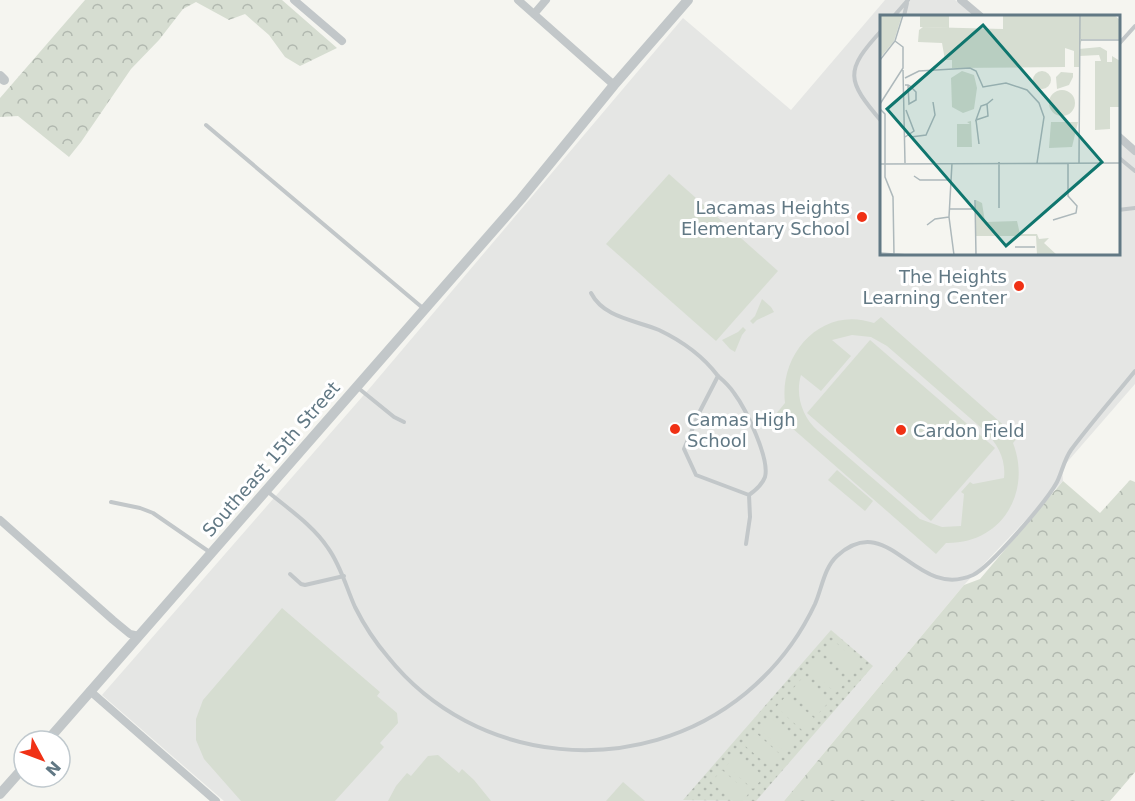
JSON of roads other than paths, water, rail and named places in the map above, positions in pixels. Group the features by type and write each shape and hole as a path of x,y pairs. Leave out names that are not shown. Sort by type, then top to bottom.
{"street":[{"path":"294,0 305,3 342,41"},
{"path":"518,0 614,84"},
{"path":"534,14 546,0"},
{"name":"Southeast 15th Street","path":"57,729 521,199 614,84 688,0"},
{"path":"961,0 979,15"},
{"path":"1120,137 1135,151"},
{"path":"0,520 113,620 130,634 139,636"},
{"path":"90,691 216,801"},
{"path":"0,794 12,780"}],"lane":[{"path":"895,15 908,0"},
{"path":"904,15 908,0"},
{"path":"1120,44 1135,26"},
{"path":"880,32 860,54 853,82 866,104 880,120"},
{"path":"206,125 424,310"},
{"path":"1120,158 1135,171"},
{"path":"1120,210 1135,208"},
{"path":"591,292 594,300 612,314 659,330 686,346 709,364 742,406 751,422 766,473 764,480 749,495 746,544"},
{"path":"266,491 323,541 344,576 362,619 389,660 422,692 453,715 497,735 543,748 587,751 619,749 650,743 703,722 732,704 758,682 779,661 798,634 814,605 831,563 847,549 861,543 882,544 895,550 921,571 942,579 966,577 981,570 1051,492 1059,478 1065,458 1135,371"},
{"path":"718,376 684,449 696,474 749,495"},
{"path":"357,387 394,417 404,422"},
{"path":"111,502 153,513 212,553"},
{"path":"290,574 305,585 344,576"}],"place":[{"name":"Lacamas Heights Elementary School","path":"862,217"},
{"name":"The Heights Learning Center","path":"1019,286"},
{"name":"Camas High School","path":"675,429"},
{"name":"Cardon Field","path":"901,430"}]}
